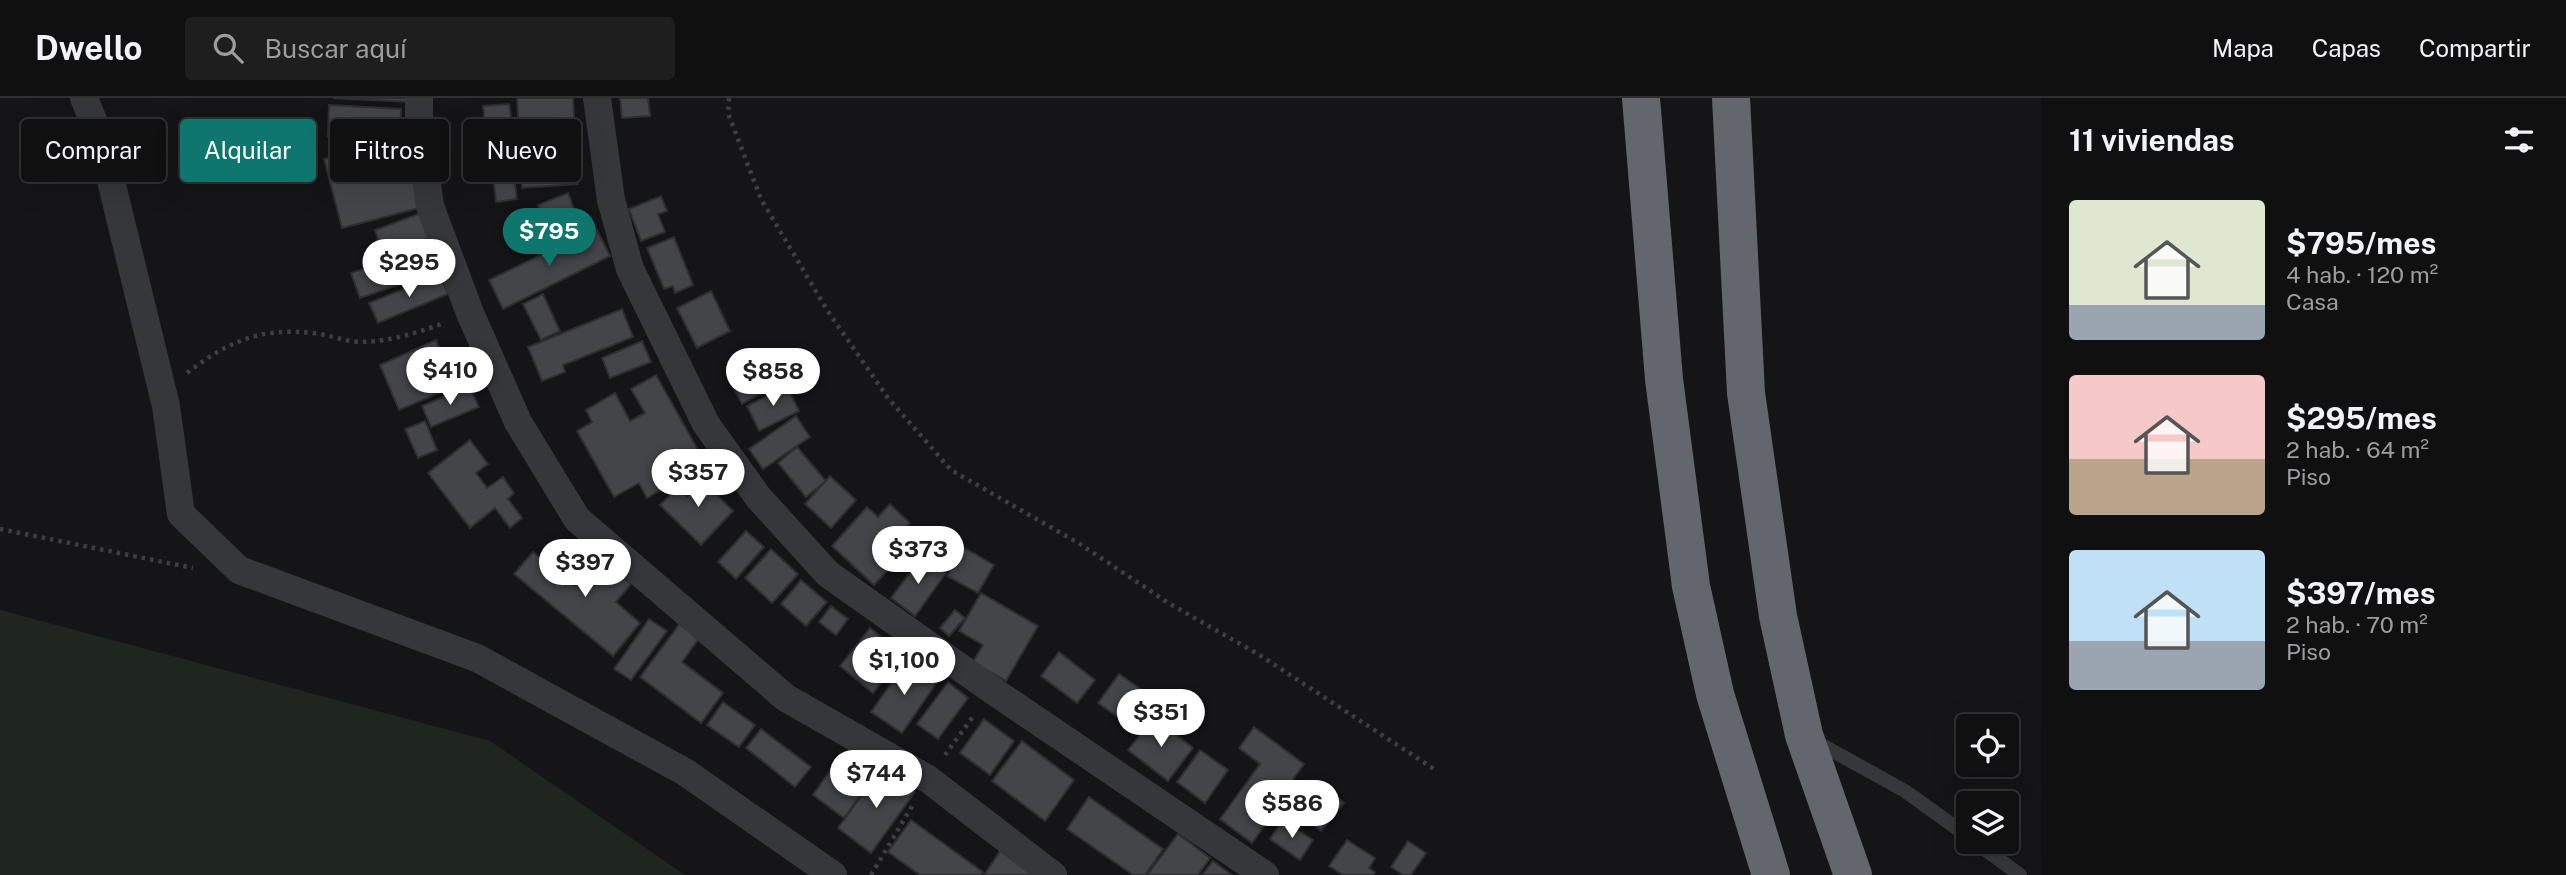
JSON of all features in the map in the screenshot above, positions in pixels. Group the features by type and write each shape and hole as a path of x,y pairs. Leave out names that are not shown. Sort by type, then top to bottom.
{"highway":[{"path":"1642,98 1664,379 1691,586 1715,694 1771,875"},
{"path":"1731,98 1746,393 1778,616 1804,735 1853,875"}],"street":[{"path":"85,98 101,140 166,406 181,514 239,570 477,658 685,772 833,875"},
{"path":"419,98 419,126 430,206 470,313 518,422 577,519 786,698 928,779 1053,875"},
{"path":"597,98 611,200 630,269 706,424 758,497 828,574 992,690 1265,875"}],"lane":[{"path":"1804,735 1905,791 1956,828"},
{"path":"1991,854 2020,875"}],"path":[{"path":"729,98 728,113 768,210 827,310 888,398 951,470 1080,544 1170,604 1258,654 1437,771"},
{"path":"166,406 188,372 231,343 275,330 314,333 357,342 389,340 470,313"},
{"path":"0,529 204,571"}],"shaded area":[{"path":"0,610 490,741 685,875 0,875"}],"building":[{"path":"333,98 411,98 411,102"},
{"path":"517,98 573,98 574,119 518,119"},
{"path":"620,98 648,98 650,116 622,118"},
{"path":"509,104 511,119 484,119 483,106"},
{"path":"329,105 401,109 401,119 330,119 328,136"},
{"path":"330,157 330,182 324,159"},
{"path":"330,182 416,182 423,207 342,228"},
{"path":"494,182 515,182 517,199 496,202"},
{"path":"522,182 578,182 578,184 522,188"},
{"path":"568,193 580,224 551,236 538,205"},
{"path":"661,196 667,211 658,214 665,232 641,241 629,209"},
{"path":"424,212 432,237 383,254 375,230"},
{"path":"596,228 610,256 503,309 489,280"},
{"path":"674,237 693,285 675,293 673,286 664,289 647,248"},
{"path":"425,248 434,273 360,298 351,273"},
{"path":"440,274 448,294 378,323 369,303"},
{"path":"711,291 730,331 697,348 677,308"},
{"path":"543,294 560,331 541,340 523,304"},
{"path":"622,309 633,337 563,365 565,372 542,381 528,347"},
{"path":"436,340 456,386 399,410 380,365"},
{"path":"642,341 651,362 610,378 602,358"},
{"path":"769,358 782,382 742,404 729,380"},
{"path":"656,375 702,457 674,473 678,480 647,498 639,483 614,497 577,431 592,422 586,410 615,393 630,421 645,413 631,389"},
{"path":"469,386 479,407 431,427 422,406"},
{"path":"787,386 799,411 759,431 747,406"},
{"path":"796,416 810,437 763,469 749,449"},
{"path":"425,421 437,450 418,458 405,429"},
{"path":"470,440 488,464 476,473 487,488 503,477 514,493 508,499 522,518 510,528 495,508 470,528 428,473"},
{"path":"797,447 826,481 806,497 778,463"},
{"path":"708,474 721,487 716,494 733,511 701,545 660,505 678,487 687,496"},
{"path":"830,476 856,500 831,528 805,504"},
{"path":"890,504 910,523 893,542 905,552 874,585 832,546 867,507 878,517"},
{"path":"746,531 764,547 736,579 718,562"},
{"path":"963,547 994,565 978,593 947,576"},
{"path":"771,549 798,574 772,603 745,578"},
{"path":"533,552 575,585 598,556 631,584 616,602 640,623 613,656 514,574"},
{"path":"922,556 946,573 915,616 891,598"},
{"path":"801,580 827,602 806,626 781,604"},
{"path":"981,593 1038,626 1006,681 973,662 983,645 959,631"},
{"path":"831,606 848,619 836,635 819,622"},
{"path":"955,610 965,618 949,636 940,628"},
{"path":"649,619 667,631 631,680 614,669"},
{"path":"681,622 700,637 682,662 723,693 701,723 640,677"},
{"path":"870,628 903,655 873,693 840,666"},
{"path":"1059,652 1095,680 1077,703 1041,676"},
{"path":"907,661 937,682 902,733 871,712"},
{"path":"1119,674 1149,695 1128,724 1098,703"},
{"path":"948,682 968,698 938,739 917,724"},
{"path":"723,702 755,725 739,747 707,725"},
{"path":"1154,717 1193,748 1168,781 1128,750"},
{"path":"984,719 1014,741 990,775 960,753"},
{"path":"1254,727 1304,764 1278,801 1268,794 1262,801 1275,811 1252,843 1220,819 1260,764 1239,748"},
{"path":"761,729 811,767 795,787 746,748"},
{"path":"1022,741 1074,780 1045,821 992,781"},
{"path":"1200,750 1228,770 1205,803 1177,782"},
{"path":"836,762 868,785 844,818 813,795"},
{"path":"882,767 915,792 871,853 838,828"},
{"path":"1318,781 1344,803 1321,831 1295,809"},
{"path":"1089,797 1163,849 1145,875 1133,875 1067,829"},
{"path":"911,820 983,872 981,875 920,875 888,852"},
{"path":"1283,820 1313,840 1300,860 1270,839"},
{"path":"1178,834 1210,858 1198,875 1147,875"},
{"path":"1347,840 1375,858 1369,868 1375,872 1373,875 1343,875 1329,866"},
{"path":"1408,841 1426,853 1411,875 1403,875 1391,867"},
{"path":"1001,850 1037,875 984,875"},
{"path":"1213,861 1232,875 1202,875"}]}
